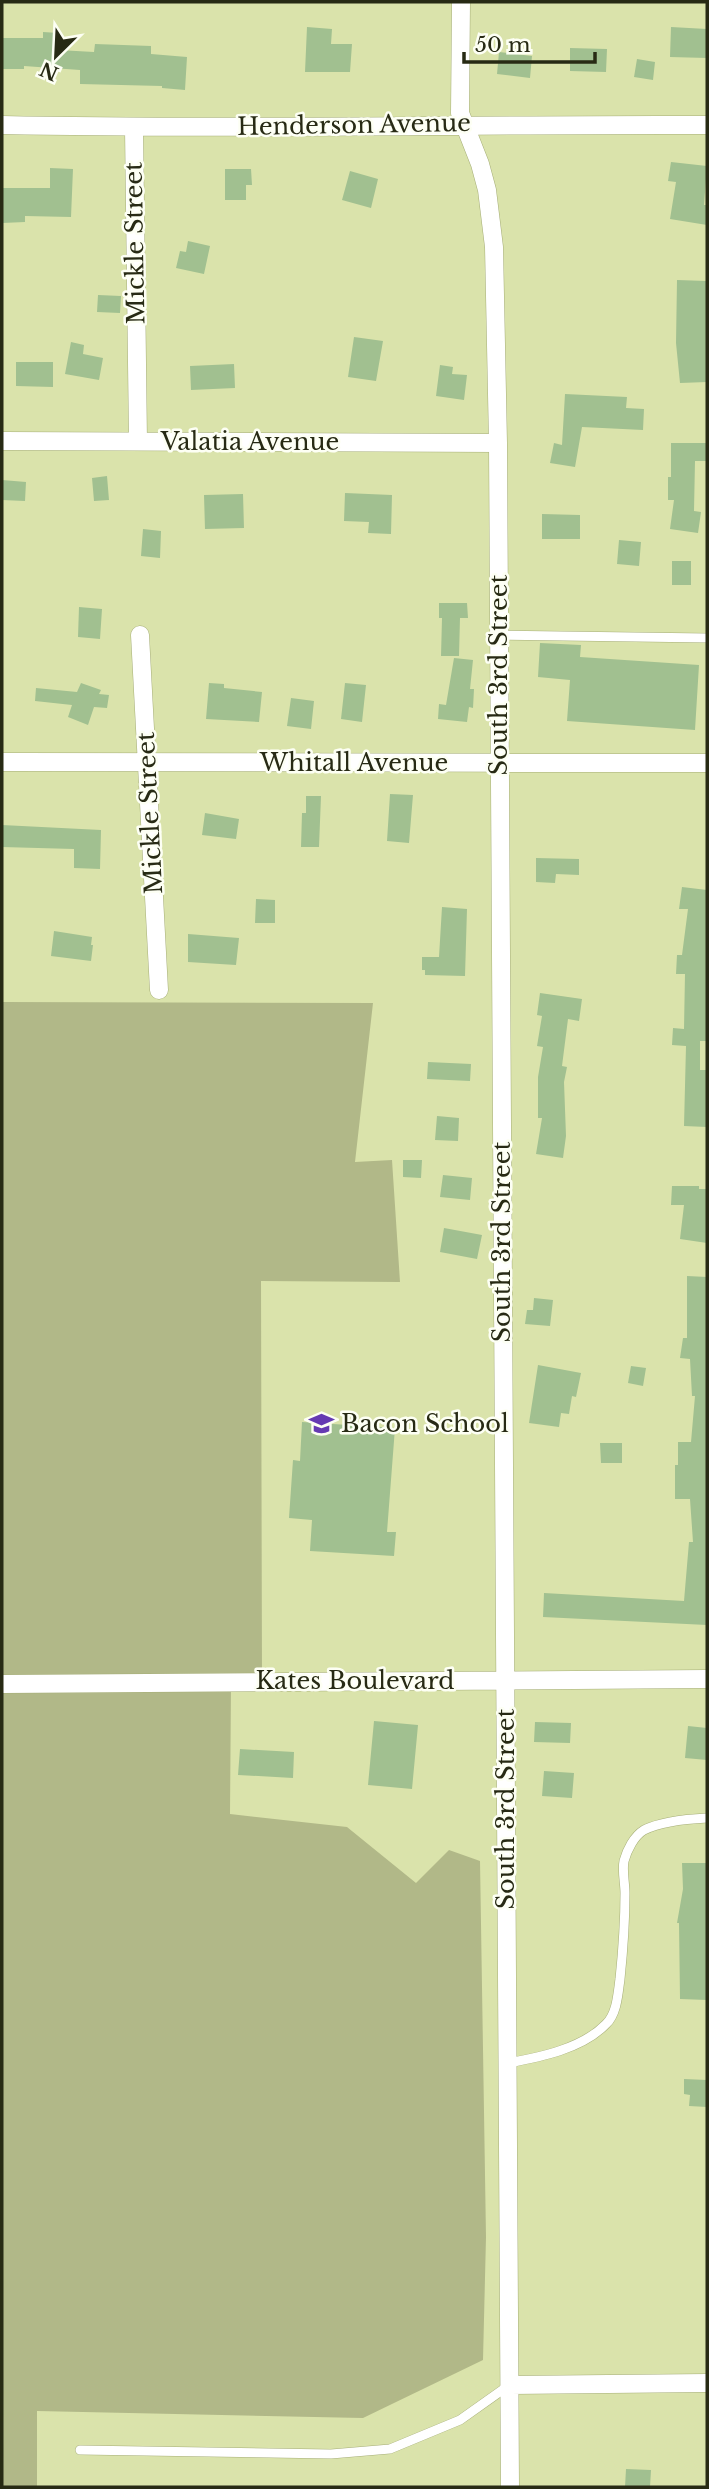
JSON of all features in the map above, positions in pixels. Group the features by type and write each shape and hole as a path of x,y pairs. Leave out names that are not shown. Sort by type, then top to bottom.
{"street":[{"name":"South 3rd Street","path":"461,2 459,103 463,124 480,164 491,216 494,247 498,443 510,2487"},
{"name":"Henderson Avenue","path":"2,125 134,128 463,124 707,125"},
{"name":"Mickle Street","path":"134,128 138,441"},
{"name":"Valatia Avenue","path":"2,441 498,443"},
{"name":"Mickle Street","path":"140,635 159,990"},
{"name":"Whitall Avenue","path":"2,762 707,763"},
{"name":"Kates Boulevard","path":"2,1684 707,1679"},
{"path":"510,2385 707,2383"}],"lane":[{"path":"499,635 707,638"},
{"path":"508,2063 569,2046 591,2036 608,2023 618,1998 625,1891 624,1863 630,1844 643,1831 666,1823 707,1818"},
{"path":"80,2451 331,2454 390,2449 460,2420 510,2385"}],"green space":[{"path":"2,1002 373,1003 355,1162 392,1160 400,1282 261,1281 262,1681 231,1682 230,1814 347,1827 416,1883 449,1850 480,1861 486,2237 483,2360 363,2418 37,2411 37,2487 2,2487"}],"building":[{"path":"307,27 332,29 331,44 352,44 350,72 305,72"},
{"path":"671,27 707,29 707,58 670,57"},
{"path":"43,32 59,33 58,50 94,52 95,44 151,46 151,54 187,57 185,90 162,86 80,84 80,70 24,66 24,69 2,69 2,38 43,38"},
{"path":"570,48 607,49 606,72 570,71"},
{"path":"499,52 532,56 530,78 497,74"},
{"path":"637,59 655,62 653,80 634,77"},
{"path":"671,162 707,166 704,205 707,205 707,225 670,219 676,182 668,181"},
{"path":"50,168 73,169 71,217 25,216 25,222 2,223 2,188 50,188"},
{"path":"225,169 251,169 252,185 246,185 246,200 225,200"},
{"path":"350,171 378,179 371,208 342,200"},
{"path":"188,241 210,246 204,274 176,268 180,251 186,252"},
{"path":"677,280 707,281 707,382 680,383 676,343"},
{"path":"98,295 121,296 120,313 97,312"},
{"path":"354,337 383,341 376,381 348,377"},
{"path":"71,342 84,345 83,354 103,358 99,380 65,374"},
{"path":"16,362 53,362 53,387 16,386"},
{"path":"234,364 235,388 191,390 190,366"},
{"path":"440,365 453,367 452,374 467,375 464,400 436,396"},
{"path":"565,394 627,397 626,408 644,409 643,430 582,427 575,467 550,463 554,443 562,445"},
{"path":"671,443 707,443 707,461 695,461 694,511 701,512 698,533 670,529 674,500 668,500"},
{"path":"107,476 109,500 94,501 92,478"},
{"path":"2,480 26,482 25,501 2,500"},
{"path":"345,493 392,495 391,534 368,533 369,522 344,521"},
{"path":"243,494 244,528 205,529 204,495"},
{"path":"542,514 580,515 580,539 542,539"},
{"path":"143,529 161,531 160,558 141,556"},
{"path":"619,540 641,542 639,566 617,564"},
{"path":"672,561 691,561 691,585 672,585"},
{"path":"439,603 467,603 468,618 460,618 459,656 441,656 442,618 439,618"},
{"path":"79,607 102,609 100,639 78,637"},
{"path":"540,643 581,645 580,657 699,665 695,730 567,721 570,680 538,677"},
{"path":"454,658 473,660 470,689 474,689 473,708 469,707 467,722 438,719 439,704 446,705"},
{"path":"81,683 101,690 99,694 109,695 107,708 94,707 88,725 68,717 72,705 35,701 36,688 77,692"},
{"path":"209,683 224,684 224,688 262,692 259,722 206,719"},
{"path":"345,683 366,685 362,722 341,719"},
{"path":"291,698 314,701 311,729 287,726"},
{"path":"390,794 413,795 409,843 387,841"},
{"path":"306,796 321,796 319,847 301,847 302,813 306,813"},
{"path":"205,813 239,819 236,839 202,835"},
{"path":"2,825 101,830 100,869 74,868 74,849 2,847"},
{"path":"536,858 579,859 579,875 556,874 555,883 536,882"},
{"path":"682,887 707,890 707,1041 700,1041 700,1070 707,1070 707,1127 684,1126 686,1046 672,1045 673,1028 684,1029 685,974 676,974 677,955 682,955 688,909 679,909"},
{"path":"256,899 275,900 275,923 255,923"},
{"path":"442,907 467,909 465,976 425,975 425,970 422,970 422,957 439,957"},
{"path":"54,931 92,937 91,961 51,956"},
{"path":"188,934 239,938 236,965 188,962"},
{"path":"540,993 582,999 579,1021 568,1019 562,1066 567,1067 564,1082 566,1136 563,1158 536,1154 542,1118 538,1118 538,1077 543,1047 537,1046 542,1016 537,1015"},
{"path":"428,1062 471,1064 470,1081 427,1079"},
{"path":"437,1116 459,1118 458,1141 435,1140"},
{"path":"403,1160 422,1160 421,1178 403,1177"},
{"path":"443,1175 472,1178 470,1200 440,1197"},
{"path":"672,1186 699,1186 699,1189 707,1189 707,1243 680,1239 684,1205 671,1205"},
{"path":"444,1228 482,1235 477,1259 440,1252"},
{"path":"687,1276 707,1277 707,1625 543,1617 544,1593 684,1601 689,1542 693,1542 690,1499 675,1499 675,1465 678,1465 678,1442 691,1442 695,1396 692,1396 690,1359 680,1358 683,1338 687,1338"},
{"path":"534,1298 553,1300 550,1326 525,1324 527,1310 533,1310"},
{"path":"538,1365 581,1373 576,1397 572,1396 569,1414 561,1413 559,1427 529,1423"},
{"path":"631,1366 646,1368 643,1386 628,1383"},
{"path":"302,1422 395,1428 387,1532 396,1532 394,1556 310,1551 312,1520 289,1518 293,1460 300,1461"},
{"path":"600,1443 622,1443 622,1463 601,1463"},
{"path":"374,1721 418,1725 412,1789 368,1785"},
{"path":"535,1722 571,1723 570,1743 534,1742"},
{"path":"688,1726 707,1728 707,1760 685,1758"},
{"path":"240,1749 294,1752 293,1778 238,1775"},
{"path":"544,1771 574,1773 572,1798 542,1796"},
{"path":"682,1863 707,1863 707,2000 680,1999 677,1923 683,1889"},
{"path":"684,2079 707,2080 707,2107 689,2106 690,2095 684,2094"},
{"path":"626,2469 651,2470 650,2487 625,2487"}],"place":[{"name":"Bacon School","path":"321,1424"}]}
